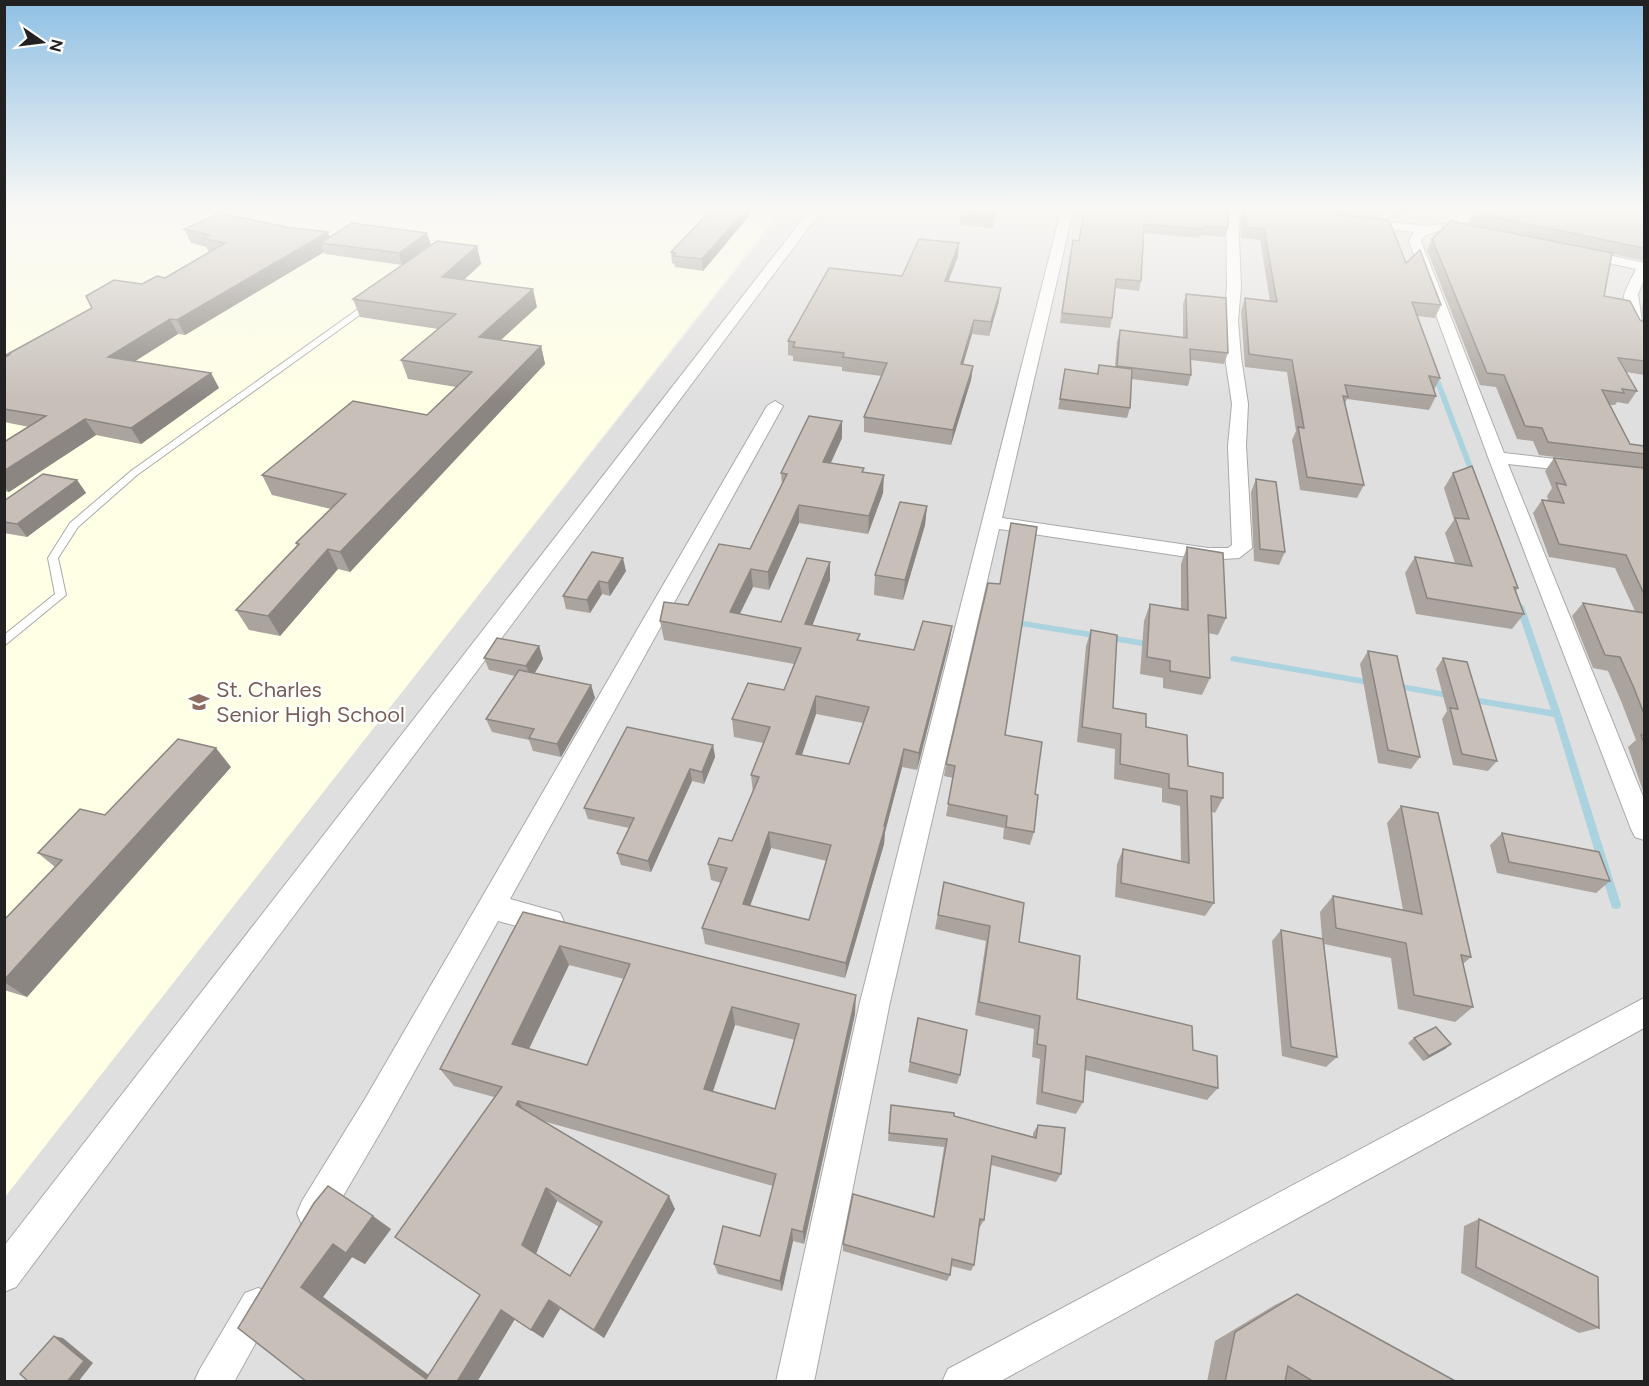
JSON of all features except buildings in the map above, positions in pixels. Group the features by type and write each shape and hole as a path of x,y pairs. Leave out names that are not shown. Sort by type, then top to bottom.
{"street":[{"path":"4,1275 769,272"},
{"path":"795,1382 863,999 955,679 969,610 993,522 1053,272"},
{"path":"993,522 1208,554 1232,554 1242,548 1237,446 1240,404 1233,357 1234,272"},
{"path":"1426,272 1644,829"},
{"path":"1642,272 1631,294 1634,324 1643,334"},
{"path":"303,1230 376,1110 775,406"},
{"path":"1497,457 1599,470"},
{"path":"491,907 573,927"},
{"path":"961,1382 1644,1012"},
{"path":"213,1382 273,1281"}],"lane":[{"path":"4,642 61,595 53,558 74,525 134,473 383,296"}],"shaded area":[{"name":"St. Charles Senior High School","path":"5,272 732,272 5,1197"},
{"path":"735,272 1644,272 1644,1381 5,1381 4,1195"}],"waterway":[{"path":"1434,372 1473,475"},
{"path":"1520,606 1557,714"},
{"path":"1012,622 1154,645"},
{"path":"1234,659 1373,683"},
{"path":"1395,686 1453,696"},
{"path":"1468,699 1557,714"},
{"path":"1557,714 1616,905"}],"place":[{"name":"St. Charles Senior High School","path":"199,702"}]}
